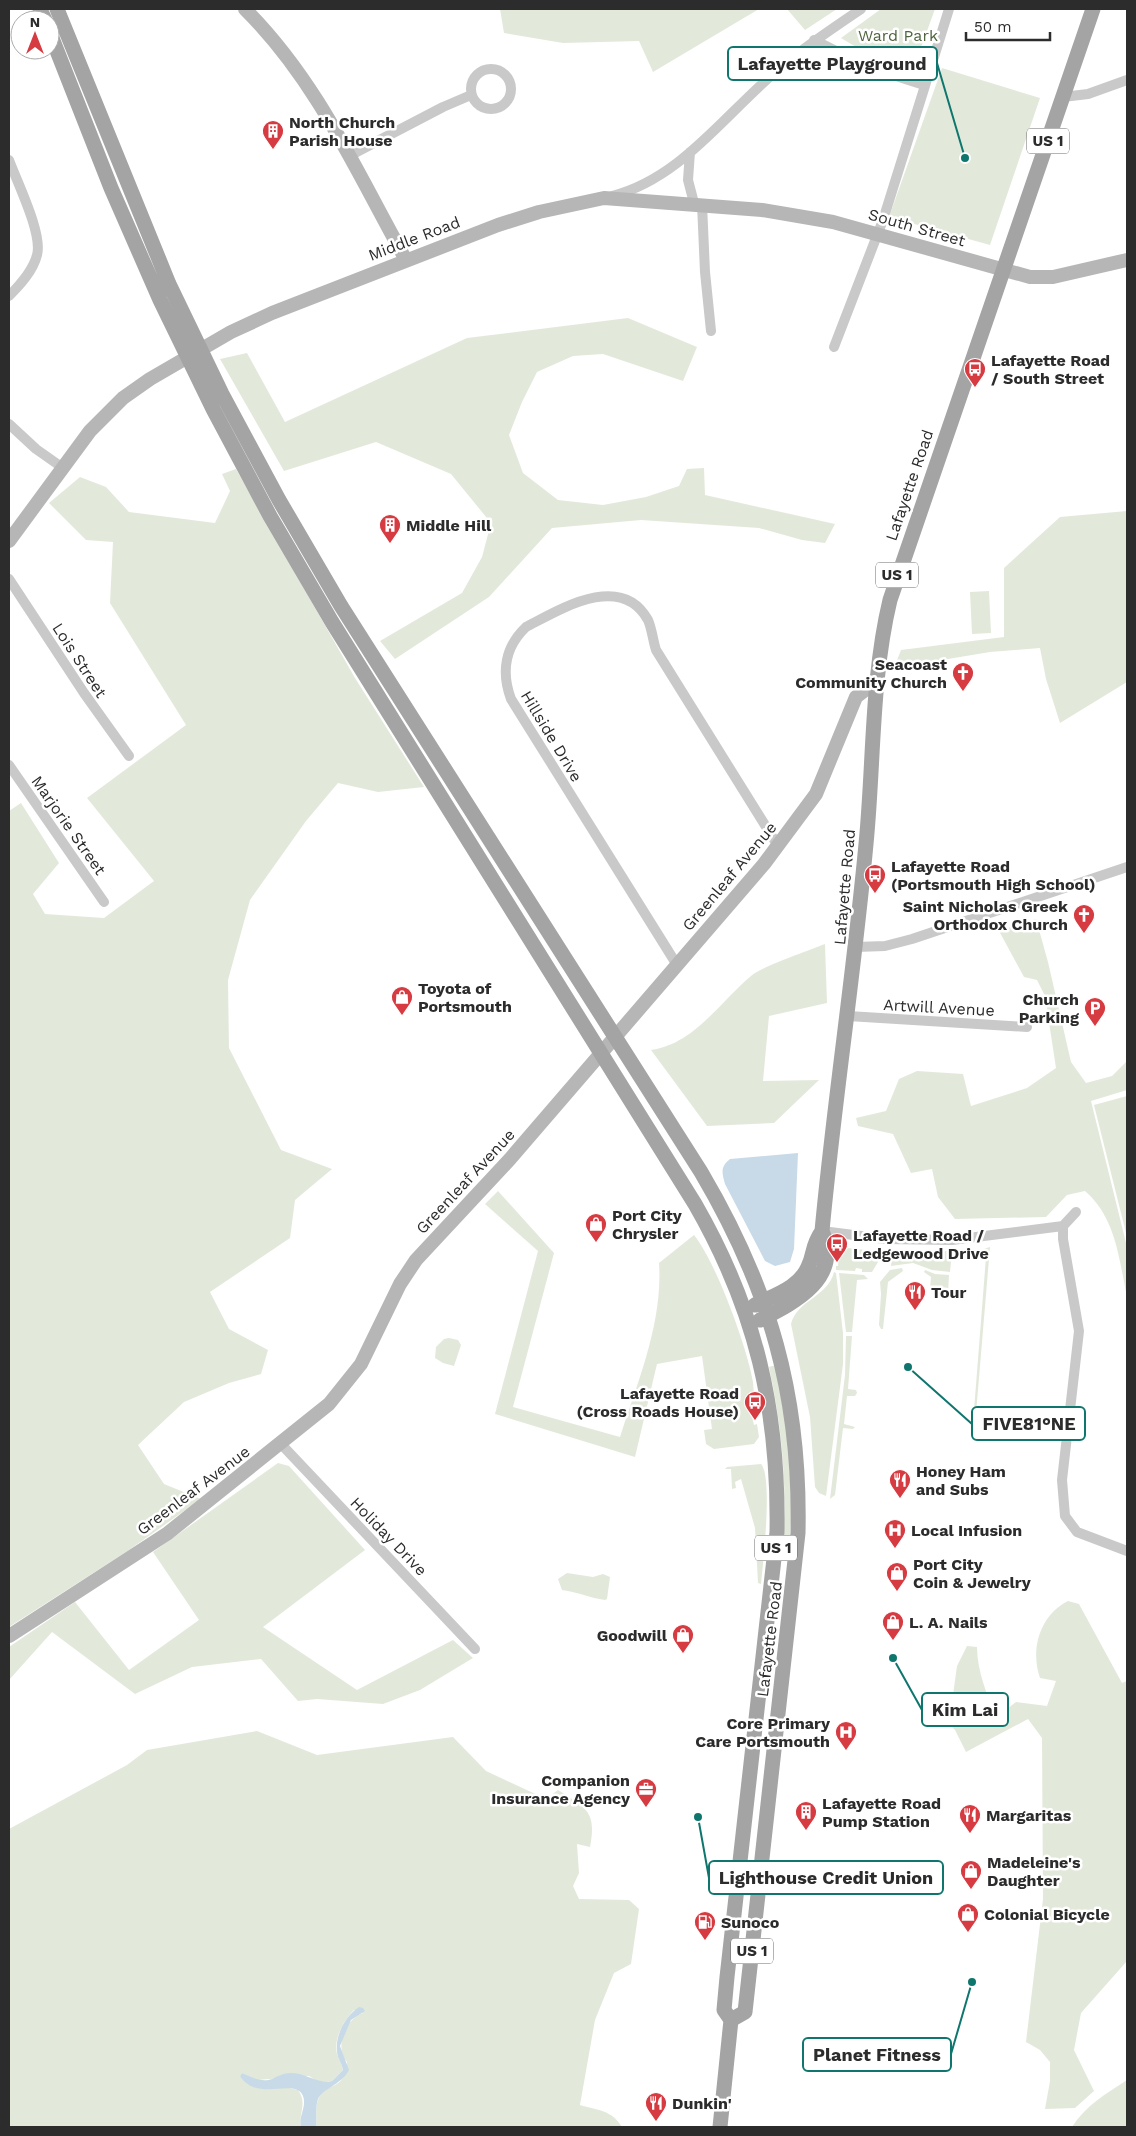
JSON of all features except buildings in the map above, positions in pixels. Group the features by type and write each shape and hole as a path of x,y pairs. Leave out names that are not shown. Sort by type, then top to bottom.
{"main road":[{"path":"57,9 169,284 215,379 278,500 341,606 615,1035 724,1212 742,1248 763,1301"},
{"name":"Lafayette Road","path":"750,1325 803,1296 818,1280 827,1250 827,1244 822,1231 833,1122 856,946 868,822 878,680 890,600 1092,9"},
{"path":"60,59 114,195 156,292 231,445 332,622 709,1228 745,1310"},
{"name":"Lafayette Road","path":"720,2127 731,2020 724,2010 777,1532 778,1490 772,1422 762,1368 745,1310 790,1287 804,1276 811,1261 813,1243 822,1231"},
{"name":"Lafayette Road","path":"731,2020 745,2012 798,1533 798,1479 793,1421 782,1361 763,1301"}],"street":[{"path":"245,9 295,66 315,95 406,260"},
{"name":"Middle Road","path":"9,541 81,442 110,410 137,388 157,375 231,332 272,313 406,260 519,217 604,198 651,181 690,152 772,74 814,40 861,9"},
{"path":"834,347 878,233 949,9"},
{"path":"814,40 868,67 924,85"},
{"path":"483,70 497,70 504,73 511,85 512,91 506,103 495,109 482,108 471,95 473,79 483,70"},
{"path":"1063,97 1088,94 1127,80"},
{"path":"349,156 443,107 471,95"},
{"path":"690,152 688,180 698,204 711,331"},
{"path":"9,160 39,239 37,256 24,281 9,296"},
{"name":"South Street","path":"604,198 698,204 786,213 878,233 1002,270 1042,278 1127,260"},
{"path":"9,424 36,449 63,468"},
{"name":"Lois Street","path":"9,579 84,694 129,756"},
{"name":"Hillside Drive","path":"677,964 511,699 506,681 506,661 519,634 526,627 585,599 616,598 635,606 647,620 660,658 778,846"},
{"name":"Greenleaf Avenue","path":"9,1636 168,1533 329,1404 346,1385 374,1340 400,1284 416,1260 510,1159 778,846 816,794 856,697 878,680"},
{"name":"Marjorie Street","path":"9,765 104,902"},
{"path":"856,946 885,946 912,939 1127,867"},
{"name":"Artwill Avenue","path":"848,1016 1027,1027"},
{"path":"822,1231 885,1239 932,1240 971,1238 1063,1226 1076,1212"},
{"path":"1063,1226 1063,1239 1079,1331 1062,1480 1065,1516 1077,1532 1127,1551"},
{"name":"Holiday Drive","path":"281,1444 475,1649"}],"green space":[{"path":"500,9 759,9 653,72 639,41 563,43 504,33"},
{"path":"787,9 837,9 805,30"},
{"name":"Ward Park","path":"881,9 935,9 915,64 873,57 841,38"},
{"path":"942,68 1040,98 990,245 889,217"},
{"path":"628,318 697,347 683,381 603,354 573,356 537,372 522,402 509,435 523,473 558,500 603,505 646,497 679,486 687,469 704,468 705,495 835,524 825,543 802,540 759,528 641,520 552,528 489,597 395,659 380,641 462,593 482,557 491,523 451,474 376,442 284,471 220,359 247,353 285,422 467,338"},
{"path":"236,469 355,678 424,787 378,792 338,783 306,821 250,900 228,980 229,1048 281,1150 332,1169 295,1200 290,1238 210,1292 229,1329 268,1350 261,1374 229,1383 184,1402 138,1445 164,1484 201,1499 129,1550 9,1627 9,811 21,803 59,863 33,894 45,914 104,918 154,881 87,798 186,725 110,603 113,542 86,540 49,503 80,477 106,487 129,512 215,523 230,491 222,474"},
{"path":"1127,511 1127,682 1060,723 1046,679 1040,648 990,652 894,668 901,650 1004,637 1004,568 1060,517"},
{"path":"989,591 991,633 972,634 970,592"},
{"path":"1036,919 1071,1062 1086,1083 1112,1076 1127,1061 1127,1090 1091,1101 1127,1247 1127,1297 1115,1240 1110,1226 1104,1214 1085,1191 1067,1195 1046,1217 955,1219 938,1197 932,1169 911,1173 893,1134 858,1126 856,1118 886,1111 899,1079 917,1071 963,1074 971,1106 1027,1088 1056,1068 1045,996 1037,980 1024,977 999,931"},
{"path":"825,944 827,1003 769,1016 763,1081 819,1080 774,1123 707,1126 651,1050 680,1040 693,1031 757,972"},
{"path":"1127,1096 1127,1237 1094,1105"},
{"path":"498,1191 554,1253 513,1407 620,1437 648,1351 653,1329 659,1285 659,1263 694,1235 712,1264 721,1284 750,1367 756,1416 752,1417 754,1425 757,1424 759,1437 754,1444 714,1449 706,1444 704,1430 712,1429 702,1356 657,1364 635,1457 495,1414 538,1251 485,1204"},
{"path":"990,1247 974,1437 972,1436 986,1257 977,1256 977,1251"},
{"path":"848,1248 874,1251 878,1262 872,1272 862,1272 862,1269 856,1268 855,1271 836,1270 839,1255"},
{"path":"896,1251 952,1251 950,1272 932,1270 913,1263 891,1266 892,1254"},
{"path":"902,1268 903,1271 888,1282 883,1329 881,1329 879,1325 880,1282 890,1270"},
{"path":"925,1270 935,1274 949,1275 948,1293 930,1290 931,1277 924,1272"},
{"path":"834,1272 836,1273 843,1333 843,1364 826,1496 819,1493 815,1487 810,1417 791,1324 799,1309 826,1287"},
{"path":"839,1273 864,1275 868,1279 857,1280 852,1332 846,1332"},
{"path":"846,1336 852,1336 848,1389 856,1390 857,1393 855,1396 847,1396 844,1424 855,1427 853,1429 843,1428 835,1495 830,1499 845,1375"},
{"path":"444,1339 458,1340 461,1345 454,1366 443,1363 435,1358 436,1347"},
{"path":"776,1365 787,1424 792,1507 788,1560 782,1560 784,1535 783,1463 778,1415 769,1367"},
{"path":"278,1463 289,1466 365,1550 263,1627 357,1690 453,1640 473,1658 420,1690 383,1704 317,1699 298,1701 261,1659 192,1667 135,1694 52,1632 9,1680 9,1647 75,1602 129,1670 199,1620 153,1552"},
{"path":"761,1464 765,1472 767,1502 761,1584 758,1583 755,1528 741,1479 735,1482 736,1488 732,1489 731,1469 725,1469 727,1467"},
{"path":"567,1573 593,1577 603,1574 610,1577 607,1599 562,1590 558,1579"},
{"path":"1068,1601 1079,1604 1122,1683 1127,1681 1127,1961 1081,2013 1074,2050 1094,2091 1075,2108 1045,2109 1050,2081 1050,2062 1040,2050 1026,2042 1043,1899 1042,1738 1028,1719 966,1752 955,1730 949,1724 957,1666 967,1646 977,1647 981,1674 995,1718 1016,1702 1047,1706 1056,1681 1040,1678 1036,1656 1037,1645 1044,1624 1050,1615"},
{"path":"257,1731 317,1755 453,1737 486,1771 546,1799 558,1790 582,1806 590,1818 592,1835 590,1847 577,1844 579,1873 573,1886 579,1899 629,1900 639,1909 631,1964 614,1973 595,2020 580,2105 609,2114 622,2127 316,2127 317,2106 321,2094 339,2083 345,2072 347,2062 341,2049 343,2034 351,2021 363,2013 354,2010 343,2024 338,2036 336,2048 343,2070 332,2081 319,2082 309,2076 257,2080 242,2073 240,2076 298,2090 303,2104 301,2127 9,2127 9,1829 127,1765 147,1750"},
{"path":"1127,2080 1127,2127 1072,2127 1090,2106"}],"water":[{"path":"798,1153 794,1249 790,1262 775,1266 765,1261 725,1184 723,1170 730,1159"},
{"path":"359,2007 365,2011 351,2020 340,2046 349,2070 346,2075 320,2095 317,2106 316,2127 301,2127 304,2100 299,2091 292,2089 256,2088 247,2084 240,2076 242,2073 257,2079 268,2080 283,2074 296,2073 321,2081 332,2081 343,2070 337,2054 338,2039 342,2026"}],"place":[{"name":"North Church Parish House","path":"273,150"},
{"name":"Lafayette Playground","path":"965,158"},
{"name":"Lafayette Road / South Street","path":"975,388"},
{"name":"Middle Hill","path":"390,544"},
{"name":"Seacoast Community Church","path":"963,692"},
{"name":"Lafayette Road (Portsmouth High School)","path":"875,894"},
{"name":"Saint Nicholas Greek Orthodox Church","path":"1084,934"},
{"name":"Toyota of Portsmouth","path":"402,1016"},
{"name":"Church Parking","path":"1095,1027"},
{"name":"Port City Chrysler","path":"596,1243"},
{"name":"Lafayette Road / Ledgewood Drive","path":"837,1263"},
{"name":"Tour","path":"915,1311"},
{"name":"FIVE81°NE","path":"908,1367"},
{"name":"Lafayette Road (Cross Roads House)","path":"755,1421"},
{"name":"Honey Ham and Subs","path":"900,1499"},
{"name":"Local Infusion","path":"895,1549"},
{"name":"Port City Coin & Jewelry","path":"897,1592"},
{"name":"L. A. Nails","path":"893,1641"},
{"name":"Goodwill","path":"683,1654"},
{"name":"Kim Lai","path":"893,1658"},
{"name":"Core Primary Care Portsmouth","path":"846,1751"},
{"name":"Companion Insurance Agency","path":"646,1808"},
{"name":"Lighthouse Credit Union","path":"698,1817"},
{"name":"Lafayette Road Pump Station","path":"806,1831"},
{"name":"Margaritas","path":"970,1834"},
{"name":"Madeleine's Daughter","path":"971,1890"},
{"name":"Colonial Bicycle","path":"968,1933"},
{"name":"Sunoco","path":"705,1941"},
{"name":"Planet Fitness","path":"972,1982"},
{"name":"Dunkin'","path":"656,2122"}]}
